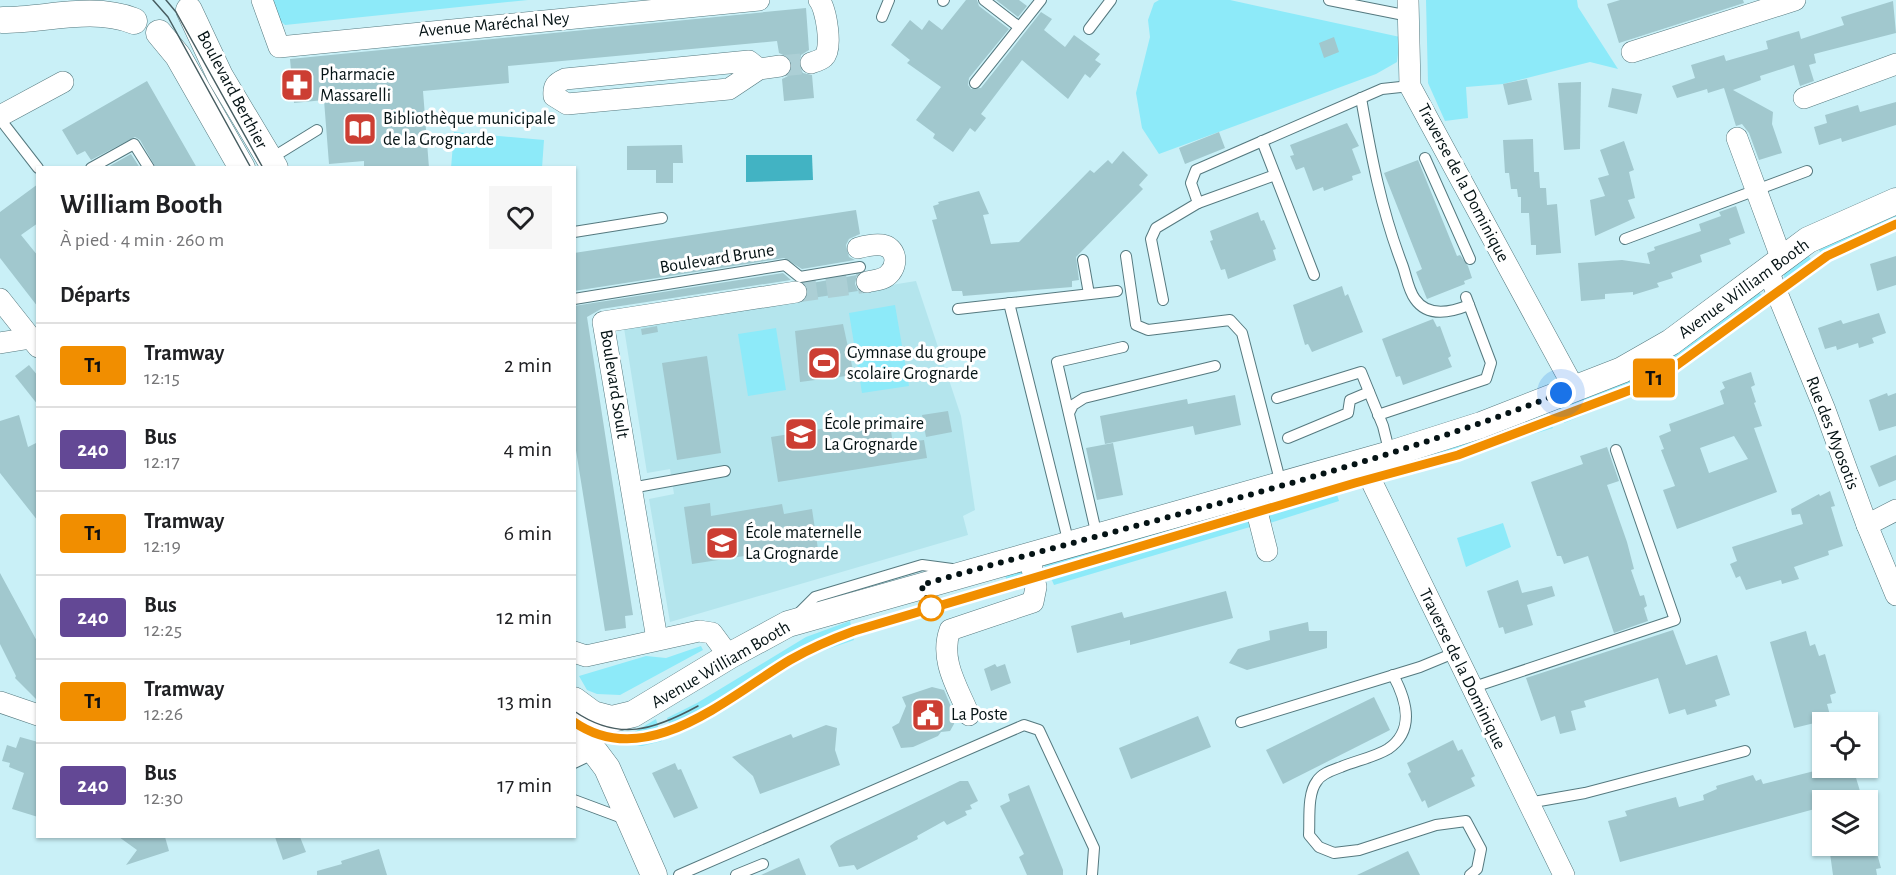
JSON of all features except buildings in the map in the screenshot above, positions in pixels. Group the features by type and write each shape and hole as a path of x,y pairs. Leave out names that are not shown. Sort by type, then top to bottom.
{"street":[{"path":"2,21 23,7 59,0"},
{"name":"Avenue Maréchal Ney","path":"262,0 279,47 759,0"},
{"path":"811,63 824,57 828,50 825,7 819,0"},
{"path":"1632,52 1795,0"},
{"path":"2,21 98,14 118,15 131,10 150,32 159,33 178,26 190,5"},
{"name":"Boulevard Berthier","path":"190,5 220,76 272,164"},
{"name":"Traverse de la Dominique","path":"1409,8 1410,86 1460,205 1574,388"},
{"name":"Boulevard Berthier","path":"159,33 178,56 241,166"},
{"path":"759,69 749,61 565,79 557,82 553,88 554,96 567,104 729,89 759,69 780,66"},
{"path":"1804,98 1896,64"},
{"path":"0,118 63,82"},
{"name":"Rue des Myosotis","path":"1737,138 1756,189 1775,265 1867,525 1896,595"},
{"name":"Avenue William Booth","path":"612,719 633,714 653,704 729,656 788,624 968,571 1390,454 1480,425 1622,370 1671,342 1808,240 1896,201"},
{"name":"Boulevard Soult","path":"657,639 603,322 796,292"},
{"path":"0,299 34,342"},
{"path":"0,343 34,342"},
{"name":"Traverse de la Dominique","path":"1362,462 1471,689 1564,875"},
{"path":"1252,492 1267,551"},
{"path":"1867,525 1896,510"},
{"path":"969,715 948,666 945,646 950,630 1033,602 1036,587 1029,555"},
{"path":"576,653 586,656 699,631 712,633 729,656"},
{"path":"576,701 593,714 612,719 582,752 607,768 654,875"},
{"path":"0,702 36,714"}],"lane":[{"path":"882,17 889,0"},
{"path":"984,0 1019,27"},
{"path":"975,83 1041,0"},
{"path":"1089,29 1111,0"},
{"path":"1329,0 1409,8"},
{"path":"1198,203 1191,183 1196,170 1382,89 1410,86"},
{"path":"1362,98 1374,178 1386,222 1415,298 1426,308 1450,313 1468,301 1491,363 1486,379 1378,415"},
{"path":"0,118 36,166"},
{"path":"272,164 317,130"},
{"path":"1262,141 1314,275"},
{"path":"96,166 134,144 148,166"},
{"path":"1425,158 1460,205 1470,259"},
{"path":"1625,239 1808,171"},
{"path":"1163,300 1151,240 1156,228 1198,203 1275,175"},
{"path":"576,231 663,218"},
{"path":"1126,255 1136,325 1148,330 1230,320 1242,333 1281,484"},
{"path":"1083,260 1089,294"},
{"name":"Boulevard Brune","path":"576,299 785,265 800,277 862,265"},
{"path":"958,309 1117,291"},
{"path":"1008,303 1069,544"},
{"path":"1096,536 1057,362 1124,347"},
{"path":"1069,413 1073,405 1084,398 1215,366"},
{"path":"1277,398 1361,372 1390,454"},
{"path":"1288,438 1348,413 1350,400 1369,392"},
{"path":"1471,689 1675,620 1616,450"},
{"path":"631,488 725,471"},
{"path":"1241,722 1393,675 1454,653"},
{"path":"1393,675 1405,697 1407,718 1398,739 1387,749 1328,773 1317,781 1311,800 1309,835 1319,847 1334,853 1359,850 1436,825 1466,821 1480,849 1478,869 1470,875"},
{"path":"679,875 1024,725 1039,730 1094,848 1092,875"},
{"path":"1528,803 1585,793 1745,751"},
{"path":"576,801 632,821"},
{"path":"743,874 763,864"}],"shaded area":[{"path":"270,0 528,0 285,25 273,14"},
{"path":"1159,0 1230,0 1400,37 1397,62 1376,74 1159,154 1142,128 1136,93 1150,37 1148,20 1154,3"},
{"path":"1426,0 1577,0 1578,7 1618,69 1590,62 1503,84 1466,87 1468,118 1445,121 1428,83"},
{"path":"454,132 544,140 542,166 451,166"},
{"path":"746,155 812,155 813,180 746,182"},
{"path":"1896,209 1896,230 1825,262 1816,244"},
{"path":"1806,252 1817,268 1787,288 1783,272"},
{"name":"École primaire La Grognarde","path":"916,281 961,416 975,510 963,516 968,535 670,622 649,499 674,494 670,469 647,473 624,328"},
{"path":"1758,292 1770,301 1678,370 1621,400 1564,423 1557,403"},
{"path":"895,305 909,386 862,393 849,313"},
{"path":"776,328 786,390 748,396 738,334"},
{"path":"1545,407 1553,428 1377,483 1377,466"},
{"path":"1343,472 1355,473 1363,486 1348,490"},
{"path":"1331,475 1339,501 1270,523 1268,499"},
{"path":"1241,506 1250,527 1054,585 1051,578 1044,579 1045,562"},
{"path":"1503,523 1511,547 1466,567 1457,538"},
{"path":"1003,567 1023,569 1027,584 1009,589"},
{"path":"850,621 854,640 808,656 694,726 673,735 667,718 697,703 806,637"},
{"path":"701,646 703,650 620,695 597,694 587,690 579,676 646,656 666,658"},
{"path":"656,719 662,741 642,746 622,745 628,736"}],"tunnel":[{"path":"780,66 811,63"},
{"path":"796,292 867,282"}],"tram line":[{"path":"153,0 168,17 250,166"},
{"path":"166,0 176,12 262,166"},
{"path":"576,723 602,735 630,739 658,734 686,724 714,709 790,659 854,631 1331,490 1436,462 1607,401 1670,370 1790,280 1827,256 1896,224"},
{"name":"T1","path":"576,723 594,734 612,738 623,740 651,738 681,726 806,651 854,631 1355,483 1436,462 1557,420 1607,401 1670,370 1790,280 1827,256 1896,224"},
{"path":"576,712 606,727 636,729 666,721 698,706"}],"place":[{"name":"Pharmacie Massarelli","path":"297,85"},
{"name":"Bibliothèque municipale de la Grognarde","path":"360,129"},
{"name":"Gymnase du groupe scolaire Grognarde","path":"824,363"},
{"name":"École primaire La Grognarde","path":"801,434"},
{"name":"École maternelle La Grognarde","path":"722,543"},
{"name":"La Poste","path":"928,715"}],"route":[{"path":"931,608 921,585 1390,454 1480,425 1561,393"}]}
